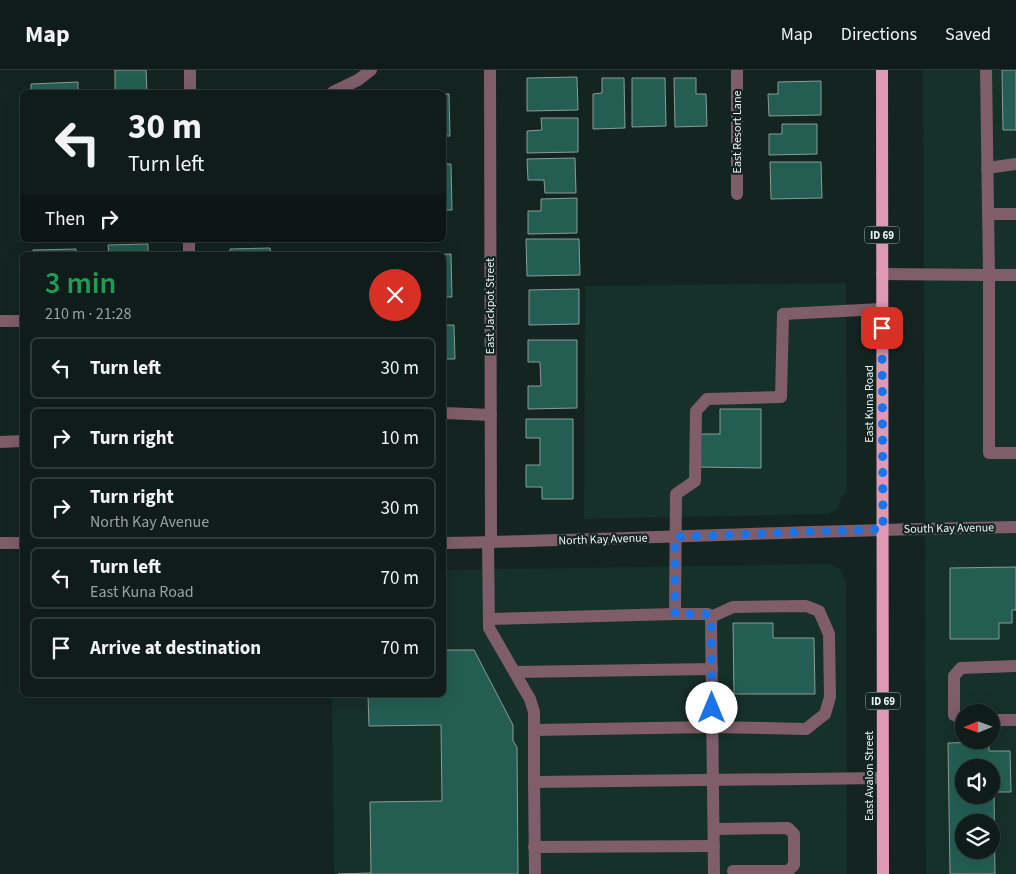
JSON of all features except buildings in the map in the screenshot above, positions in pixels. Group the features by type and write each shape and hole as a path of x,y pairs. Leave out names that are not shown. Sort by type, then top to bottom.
{"main road":[{"name":"East Kuna Road","path":"882,70 883,529"},
{"name":"East Avalon Street","path":"883,529 883,874"}],"street":[{"path":"190,70 190,90"},
{"path":"337,90 358,80 371,70"},
{"name":"East Jackpot Street","path":"490,70 489,628 530,699 534,712 535,874"},
{"name":"East Resort Lane","path":"737,70 737,194"},
{"path":"986,70 989,452 1016,453"},
{"path":"987,168 1016,164"},
{"path":"988,214 1016,214"},
{"path":"882,274 1016,275"},
{"path":"675,614 676,494 695,481 696,411 707,399 782,397 783,314 882,309"},
{"path":"0,321 20,321"},
{"path":"446,413 490,415"},
{"path":"0,442 20,441"},
{"name":"South Kay Avenue","path":"883,529 1016,527"},
{"name":"North Kay Avenue","path":"446,543 883,529"},
{"path":"0,543 20,543"},
{"path":"534,730 712,727 806,729 825,714 830,696 828,634 819,611 806,606 733,607 711,617"},
{"path":"489,619 675,614 708,614 711,617"},
{"path":"711,617 714,873 788,871 794,865 794,834 788,828 714,829"},
{"path":"955,715 954,676 961,668 1016,666"},
{"path":"515,672 712,668"},
{"path":"1000,720 1016,720"},
{"path":"534,782 883,778"},
{"path":"534,847 714,846"}],"shaded area":[{"path":"923,70 1016,70 1016,874 926,874"},
{"path":"846,283 847,492 842,496 838,509 827,514 584,519 585,286"},
{"path":"830,564 839,569 846,581 847,874 334,874 332,697 446,697 446,570"}],"route":[{"path":"712,708 711,617 708,614 675,614 675,537 883,529 882,328"}]}
